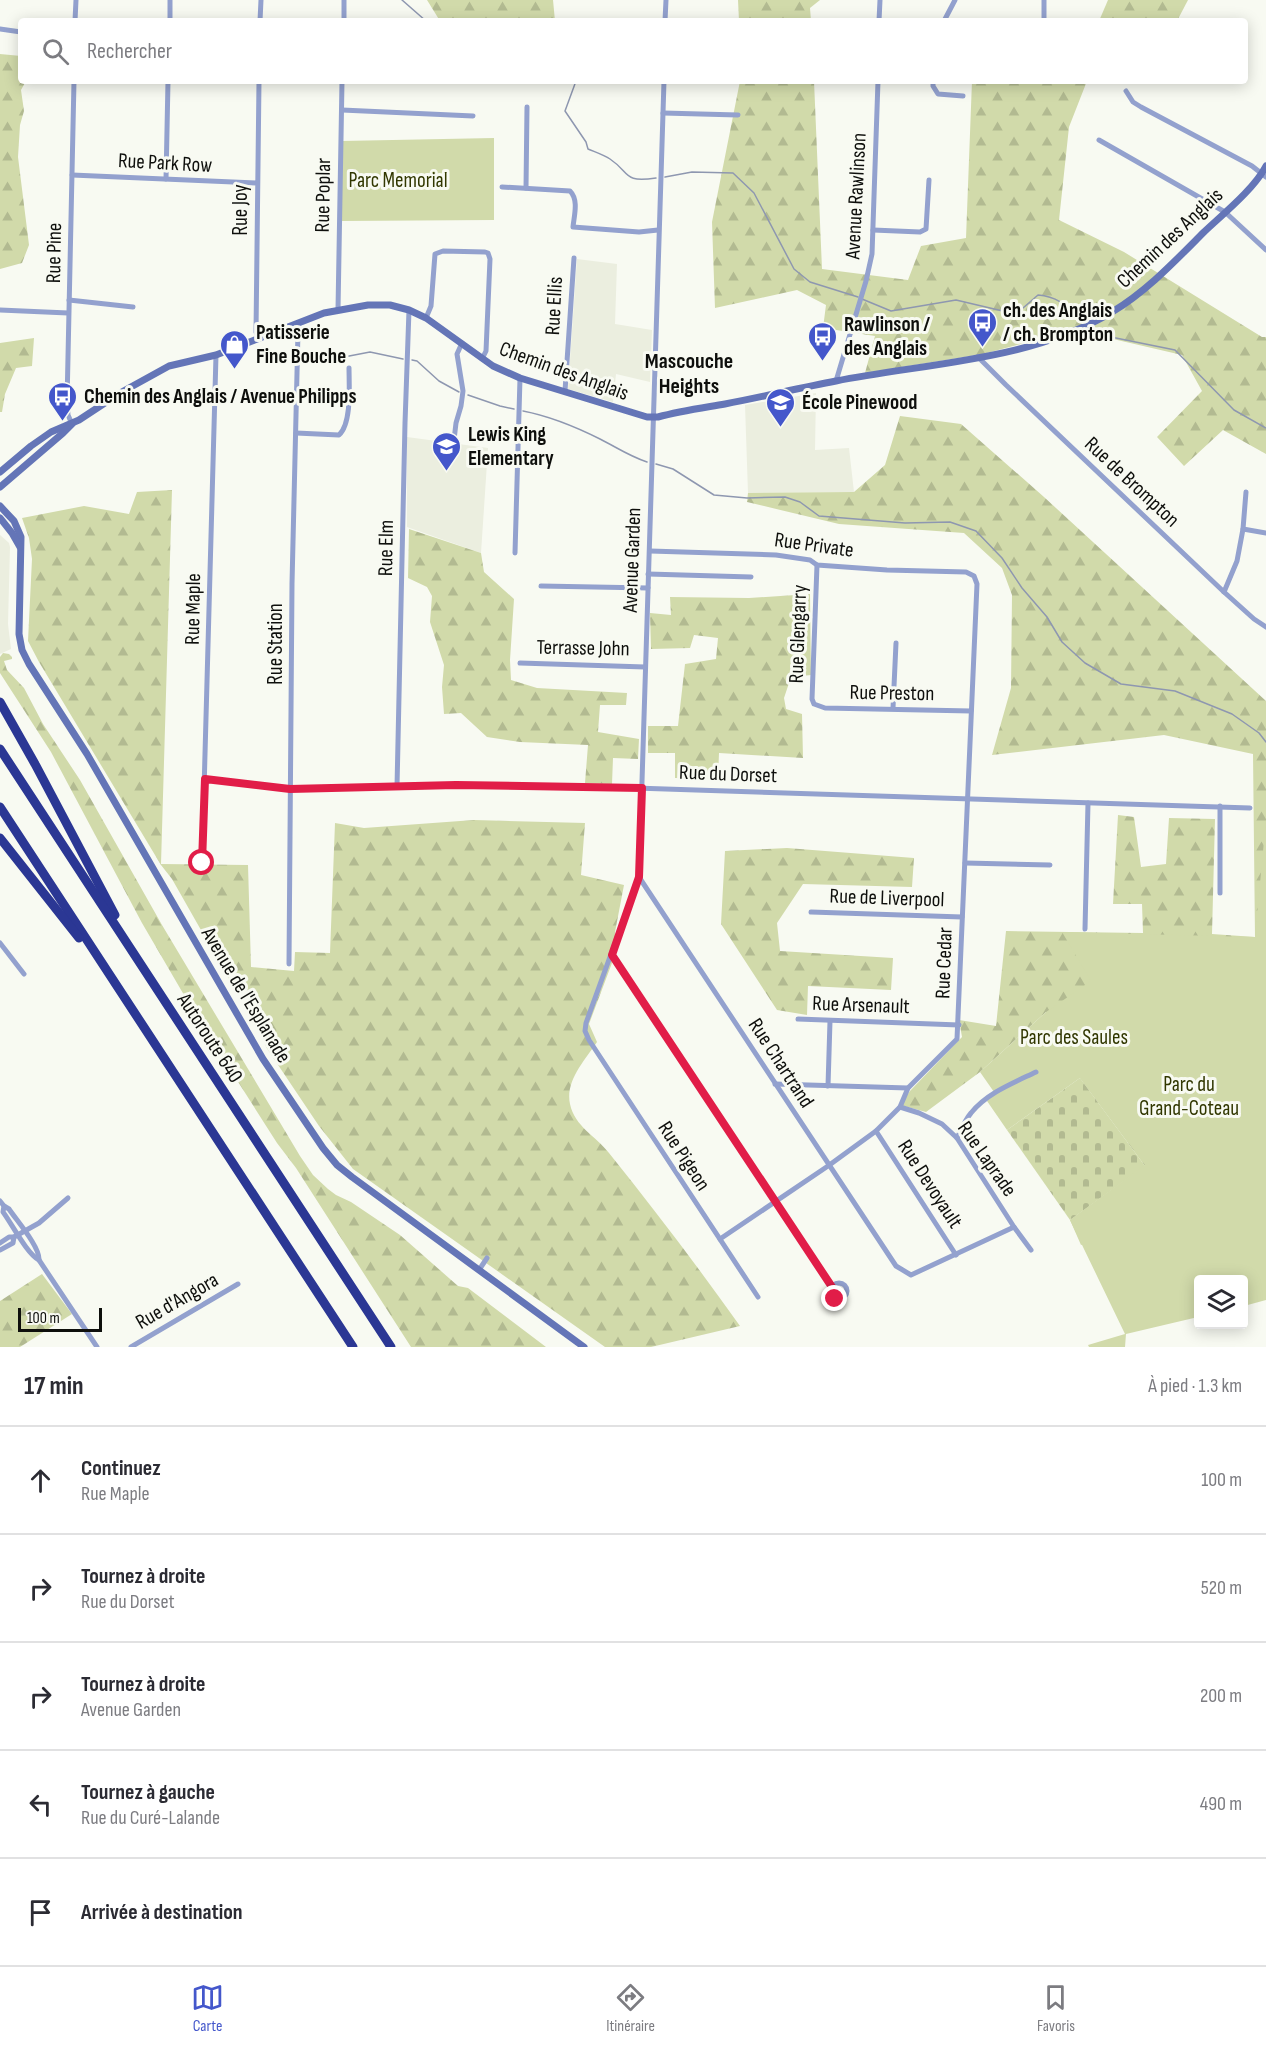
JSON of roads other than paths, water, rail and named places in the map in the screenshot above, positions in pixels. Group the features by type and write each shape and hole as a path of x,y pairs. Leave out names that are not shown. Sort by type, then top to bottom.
{"highway":[{"path":"0,702 90,866 133,952"},
{"name":"Autoroute 640","path":"0,749 391,1347"},
{"path":"0,807 353,1347"},
{"path":"0,838 113,980"}],"street":[{"path":"75,18 76,0"},
{"path":"170,0 170,18"},
{"path":"260,18 261,0"},
{"path":"344,0 344,18"},
{"path":"665,18 666,0"},
{"path":"879,18 880,0"},
{"path":"946,18 955,0"},
{"path":"1044,0 1044,18"},
{"path":"0,29 18,32"},
{"name":"Rue Pine","path":"72,424 68,416 67,403 74,84"},
{"path":"166,179 168,84"},
{"name":"Rue Joy","path":"258,338 256,332 256,183 259,84"},
{"name":"Rue Poplar","path":"338,310 342,84"},
{"name":"Avenue Garden","path":"585,1031 639,877 664,84"},
{"name":"Avenue Rawlinson","path":"836,381 872,254 878,84"},
{"path":"933,84 938,94 963,96"},
{"path":"1125,91 1133,102 1141,107 1252,166 1264,176"},
{"path":"526,188 527,107"},
{"path":"342,110 473,116"},
{"path":"663,113 738,115"},
{"path":"1099,140 1225,212 1266,250"},
{"name":"Chemin des Anglais","path":"0,487 72,424 162,369 189,360 216,355 324,313 368,305 390,305 410,310 426,318 482,359 520,378 639,415 653,417 836,381 978,357 1043,342 1076,330 1111,313 1137,296 1264,176 1266,166"},
{"name":"Rue Park Row","path":"72,175 256,183"},
{"path":"873,230 920,232 926,229 929,180"},
{"path":"502,187 570,191 575,196 576,202 573,227 639,232 658,230"},
{"path":"426,318 431,306 435,254 442,251 485,252 488,254 490,259 486,351 482,359"},
{"name":"Rue Ellis","path":"565,391 574,258"},
{"path":"69,300 133,307"},
{"path":"0,310 68,313"},
{"name":"Rue Elm","path":"398,787 405,431 410,310"},
{"name":"Rue Station","path":"289,964 298,332 296,324"},
{"path":"454,440 464,391 457,354 462,343"},
{"name":"Rue Maple","path":"202,863 216,355"},
{"name":"Rue de Brompton","path":"978,357 1224,592 1266,627"},
{"path":"296,433 339,435 342,432 348,408 349,368"},
{"path":"515,553 520,378"},
{"name":"Chemin des Anglais","path":"0,472 39,440 59,427 72,424"},
{"path":"1224,592 1237,561 1243,529 1246,492"},
{"name":"Avenue de l'Esplanade","path":"0,506 14,521 20,533 22,561 19,634 26,659 87,754 268,1066 316,1139 337,1165 584,1347"},
{"name":"Avenue de l'Esplanade","path":"0,518 17,540 22,561"},
{"path":"1243,529 1266,533"},
{"name":"Rue Private","path":"650,551 776,555 810,560 817,565 966,572 974,576"},
{"name":"Rue Glengarry","path":"814,704 812,699 817,565"},
{"path":"648,574 750,577"},
{"name":"Rue Cedar","path":"720,1239 876,1131 900,1107 908,1088 957,1039 977,584 974,576"},
{"path":"541,586 648,588"},
{"path":"893,708 896,643"},
{"name":"Terrasse John","path":"520,663 645,666"},
{"name":"Rue Preston","path":"814,704 825,708 970,711"},
{"name":"Rue du Dorset","path":"205,779 290,789 456,785 642,788 1250,808"},
{"path":"1085,929 1088,802"},
{"path":"1220,806 1220,893"},
{"path":"965,863 1050,865"},
{"name":"Rue Chartrand","path":"639,877 896,1266 911,1275 956,1255"},
{"name":"Rue de Liverpool","path":"811,912 962,917"},
{"path":"1,947 24,974"},
{"path":"612,955 832,1287"},
{"name":"Rue Arsenault","path":"798,1019 959,1025"},
{"path":"828,1086 830,1021"},
{"name":"Rue Pigeon","path":"585,1031 758,1297"},
{"path":"957,1138 972,1112 987,1099 1036,1072"},
{"path":"775,1084 908,1088"},
{"name":"Rue Laprade","path":"900,1107 942,1124 957,1138 1031,1250"},
{"name":"Rue Devoyault","path":"876,1131 956,1255"},
{"path":"0,1243 39,1223 68,1198"},
{"path":"2,1204 3,1212 33,1257 39,1260 98,1347"},
{"path":"956,1255 1014,1227"},
{"path":"0,1250 13,1243 19,1234"},
{"path":"478,1270 487,1258"},
{"name":"Rue d'Angora","path":"131,1347 238,1284"}],"waterway":[{"path":"402,0 423,18"},
{"path":"575,84 565,111 586,142 588,149 610,159 632,178 656,178"},
{"path":"665,177 692,172 733,173 754,193 794,269 810,282 858,297"},
{"path":"862,299 891,311 956,300 1007,312 1023,308 1038,295 1058,300 1082,321"},
{"path":"1093,330 1106,336 1175,350 1234,410 1266,428"},
{"path":"314,364 370,352 403,359"},
{"path":"412,360 417,361 439,381 459,392"},
{"path":"468,395 514,409"},
{"path":"523,411 572,426 647,462"},
{"path":"656,464 673,469 714,495 747,498 785,497 800,502 819,516 905,523 950,522 976,531 1002,558 1022,588 1047,617 1062,642 1085,663 1121,684 1175,691 1232,714 1259,733 1266,742"}],"place":[{"name":"ch. des Anglais / ch. Brompton","path":"982,348"},
{"name":"Rawlinson / des Anglais","path":"823,362"},
{"name":"Patisserie Fine Bouche","path":"235,370"},
{"name":"Chemin des Anglais / Avenue Philipps","path":"63,422"},
{"name":"École Pinewood","path":"781,428"},
{"name":"Lewis King Elementary","path":"447,472"}],"district":[{"name":"Mascouche Heights","path":"689,374"}],"park label":[{"name":"Parc Memorial","path":"398,180"},
{"name":"Parc des Saules","path":"1074,1037"},
{"name":"Parc du Grand-Coteau","path":"1189,1096"}]}
